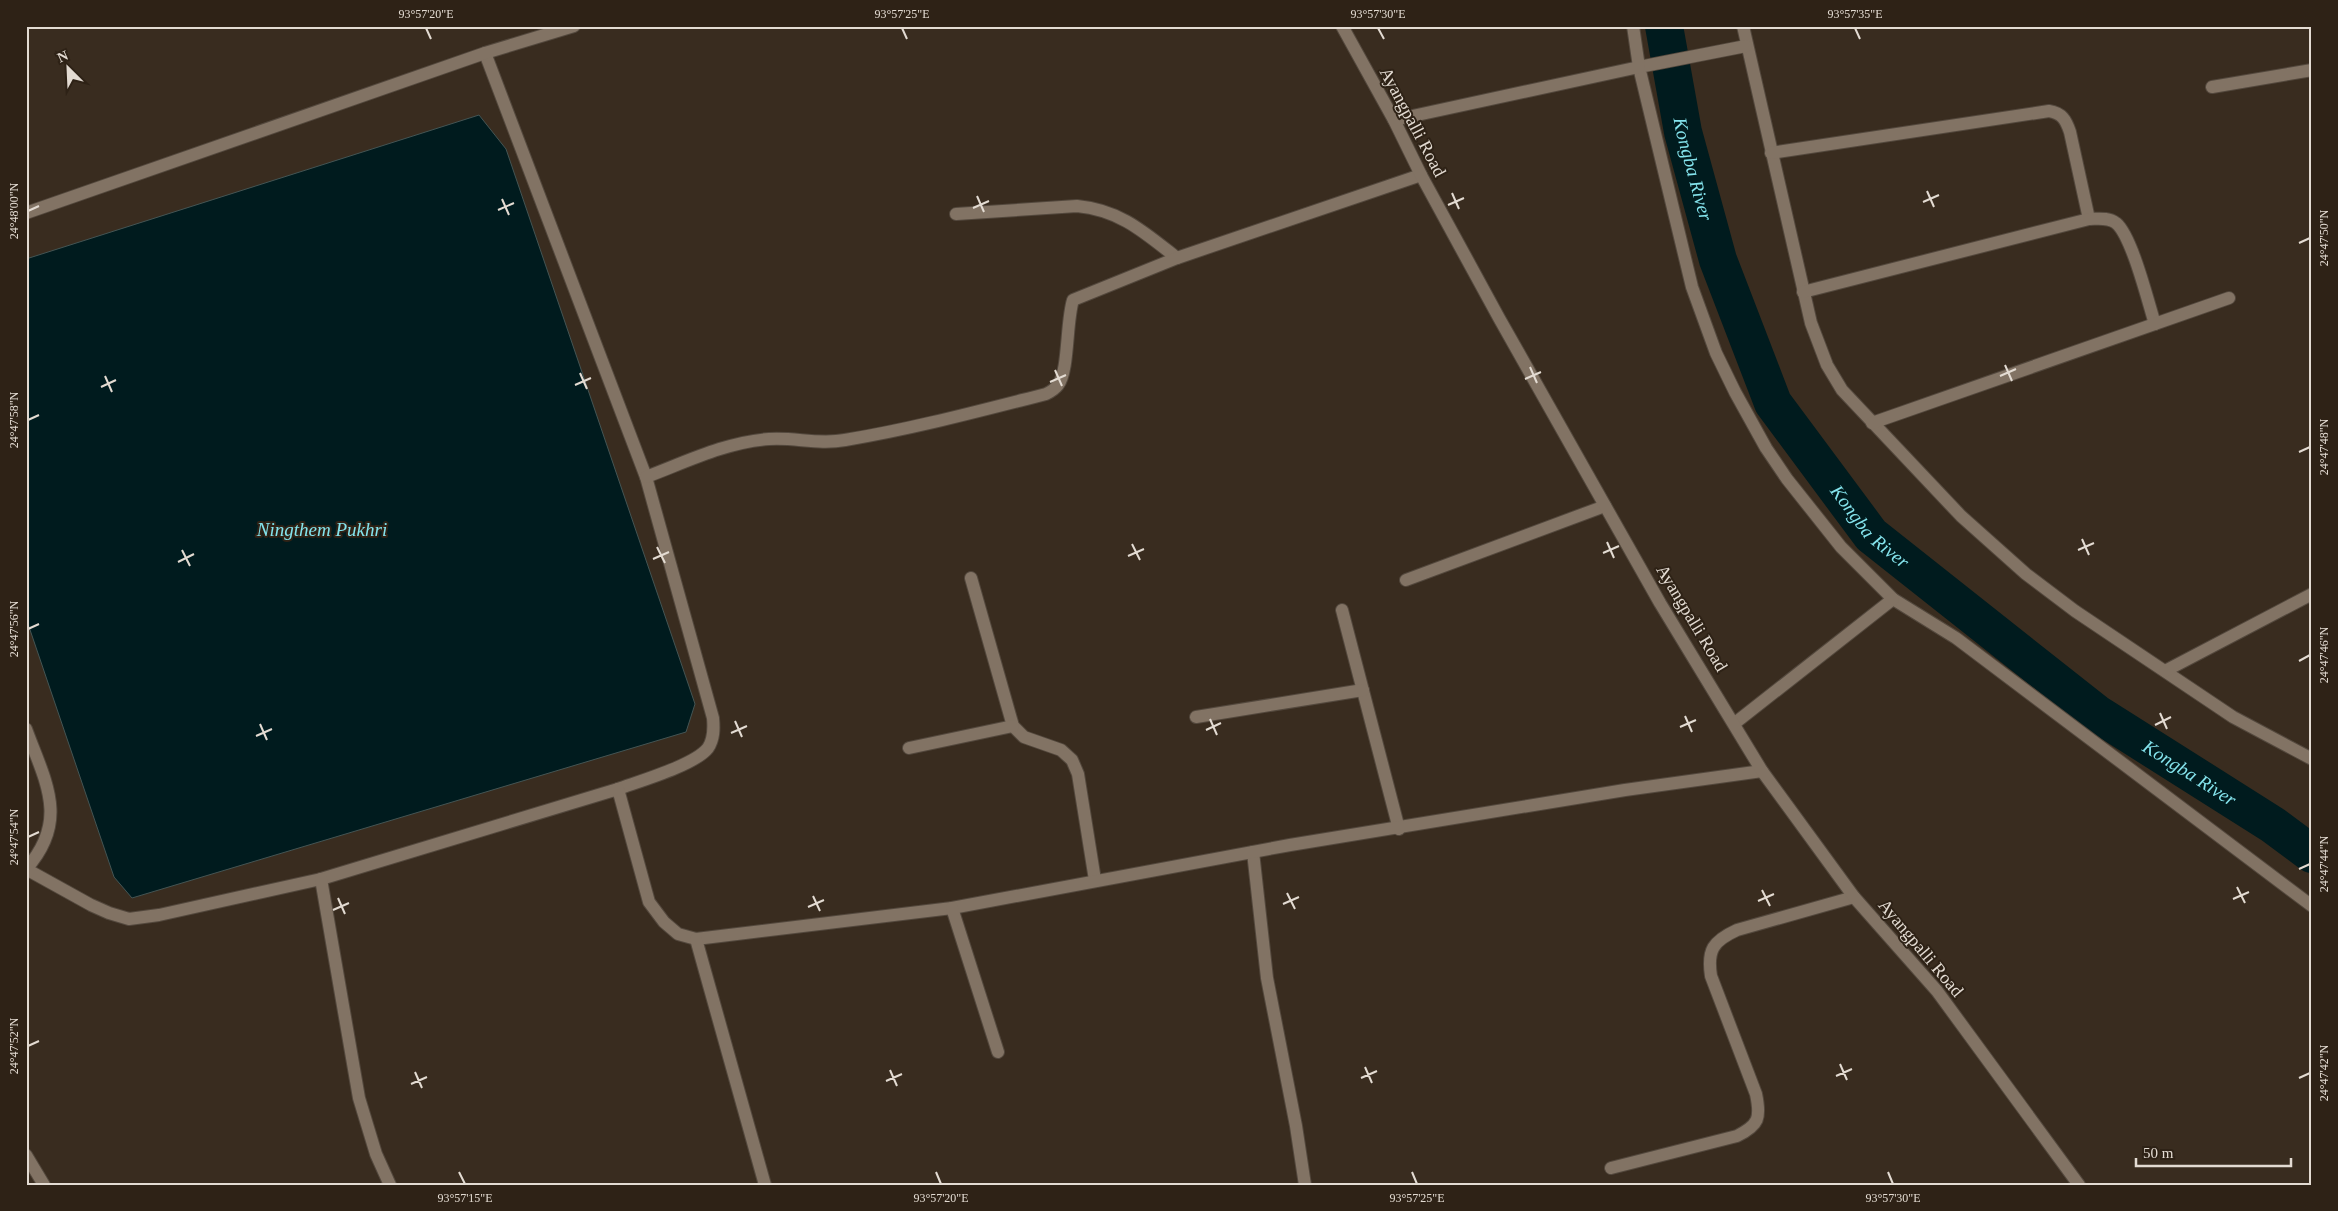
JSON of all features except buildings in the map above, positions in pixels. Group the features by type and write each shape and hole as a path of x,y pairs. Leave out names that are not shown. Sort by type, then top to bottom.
{"street":[{"path":"26,213 485,53 574,26"},
{"name":"Ayangpalli Road","path":"1342,26 1394,120 1421,175 1605,506 1660,603 1735,723 1762,771 1854,897 1937,991 2079,1185"},
{"path":"1633,26 1639,67 1692,287 1716,354 1766,448 1787,479 1841,547 1893,599 1956,638 2312,906"},
{"path":"1743,26 1746,46 1811,323 1827,365 1842,390 1961,516 2026,574 2075,611 2233,716 2312,759"},
{"path":"1394,120 1657,62 1746,46"},
{"path":"26,729 51,797 51,816 45,841 39,854 26,869 91,905 129,919 160,915 321,879 618,789 689,762 707,749 715,732 713,718 646,477 485,53"},
{"path":"2212,87 2312,70"},
{"path":"1771,153 2049,111 2057,112 2066,121 2070,132 2089,219"},
{"path":"646,477 732,444 771,439 825,443 844,440 906,428 1046,394 1058,386 1063,376 1068,313 1073,300 1178,258 1421,175"},
{"path":"956,214 1077,206 1097,208 1115,214 1136,226 1178,258"},
{"path":"1804,292 2089,219 2107,219 2115,222 2128,238 2155,324"},
{"path":"1872,423 2230,298"},
{"path":"1406,580 1605,506"},
{"path":"971,578 1013,726 1024,737 1061,750 1072,760 1078,774 1095,880"},
{"path":"2165,671 2312,594"},
{"path":"1735,723 1893,599"},
{"path":"1342,610 1399,829"},
{"path":"1196,717 1363,690"},
{"path":"909,748 1013,726"},
{"path":"618,789 649,902 664,922 678,934 696,939 952,908 1253,852 1625,790 1762,771"},
{"path":"1253,852 1267,978 1296,1126 1305,1185"},
{"path":"321,879 359,1098 376,1154 390,1185"},
{"path":"1611,1168 1737,1136 1750,1129 1758,1120 1759,1109 1756,1094 1712,976 1709,962 1712,948 1721,938 1737,930 1854,897"},
{"path":"952,908 998,1052"},
{"path":"696,939 765,1185"},
{"path":"26,1155 44,1185"}],"water":[{"name":"Ningthem Pukhri","path":"479,115 506,149 695,704 686,732 132,898 114,877 26,618 26,259"}],"waterway":[{"name":"Kongba River","path":"1664,26 1683,132 1718,260 1773,403 1871,535 2096,713 2273,825 2312,854"}]}
